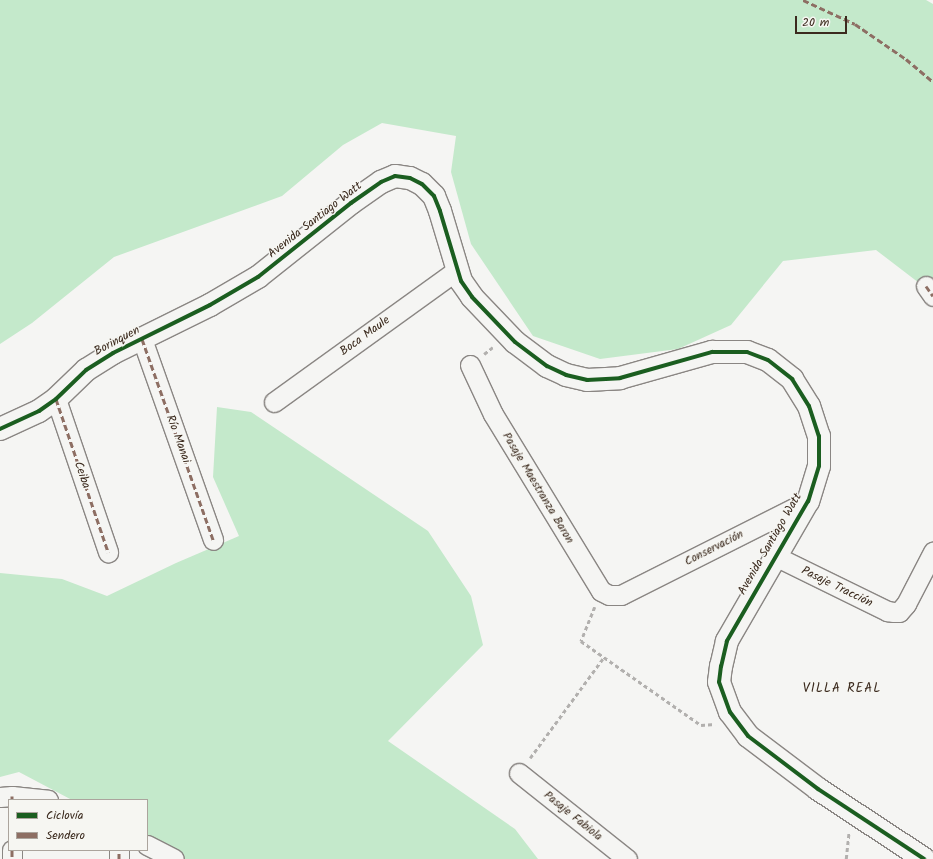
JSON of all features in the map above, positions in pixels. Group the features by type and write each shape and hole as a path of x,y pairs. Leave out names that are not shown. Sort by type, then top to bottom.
{"street":[{"name":"Avenida Santiago Watt","path":"210,305 258,277 351,203 381,182 395,176 410,178 422,184 434,196 461,281 472,297 509,335 547,366 566,375 587,380 620,378 712,352 747,352 768,360 792,379 809,406 819,436 819,466 808,501 777,557 756,588 727,641 719,682 730,712 738,724 754,741 818,789 852,812 925,855"},
{"name":"Boca Maule","path":"274,402 457,270"},
{"name":"Borinquen","path":"0,429 39,411 56,399 86,370 113,353 210,305"},
{"name":"Río Manai","path":"142,339 212,540"},
{"name":"Pasaje Maestranza Baron","path":"470,365 493,414 601,591"},
{"name":"Ceiba","path":"56,399 108,552"},
{"name":"Conservación","path":"601,591 609,595 621,595 808,501"},
{"name":"Pasaje Tracción","path":"777,557 887,611 899,612 906,604 933,552"},
{"name":"Pasaje Fabiola","path":"519,773 627,859"},
{"path":"8,798 28,799"},
{"path":"148,846 174,859"}],"path":[{"path":"470,365 509,335"},
{"path":"601,591 581,641 702,725 738,724"},
{"path":"519,773 604,657"},
{"path":"846,859 852,812"}],"green space":[{"path":"0,0 926,0 933,4 933,301 923,286 876,250 783,261 731,325 678,349 600,359 533,336 471,244 451,172 456,136 382,123 343,145 282,196 114,257 32,323 0,344"},
{"path":"217,407 251,412 428,531 471,596 483,645 388,741 515,829 538,859 178,859 148,843 148,799 70,799 19,772 0,777 0,573 62,579 107,596 176,563 239,536 213,477"}],"marked path":[{"path":"803,0 855,24 906,59 933,82"},
{"path":"926,286 933,296"},
{"path":"142,339 213,540"},
{"path":"56,399 108,552"},
{"path":"12,851 12,859"},
{"path":"119,851 119,859"}],"cycle path":[{"path":"0,429 39,411 56,399 86,370 113,353 210,305 258,277 351,203 381,182 395,176 410,178 422,184 434,196 461,281 472,297 515,342 547,366 566,375 587,380 620,378 712,352 747,352 768,360 792,379 809,406 819,436 819,466 808,501 727,641 719,682 730,712 748,736 818,789 924,859"}],"district":[{"name":"VILLA REAL","path":"842,689"}]}
